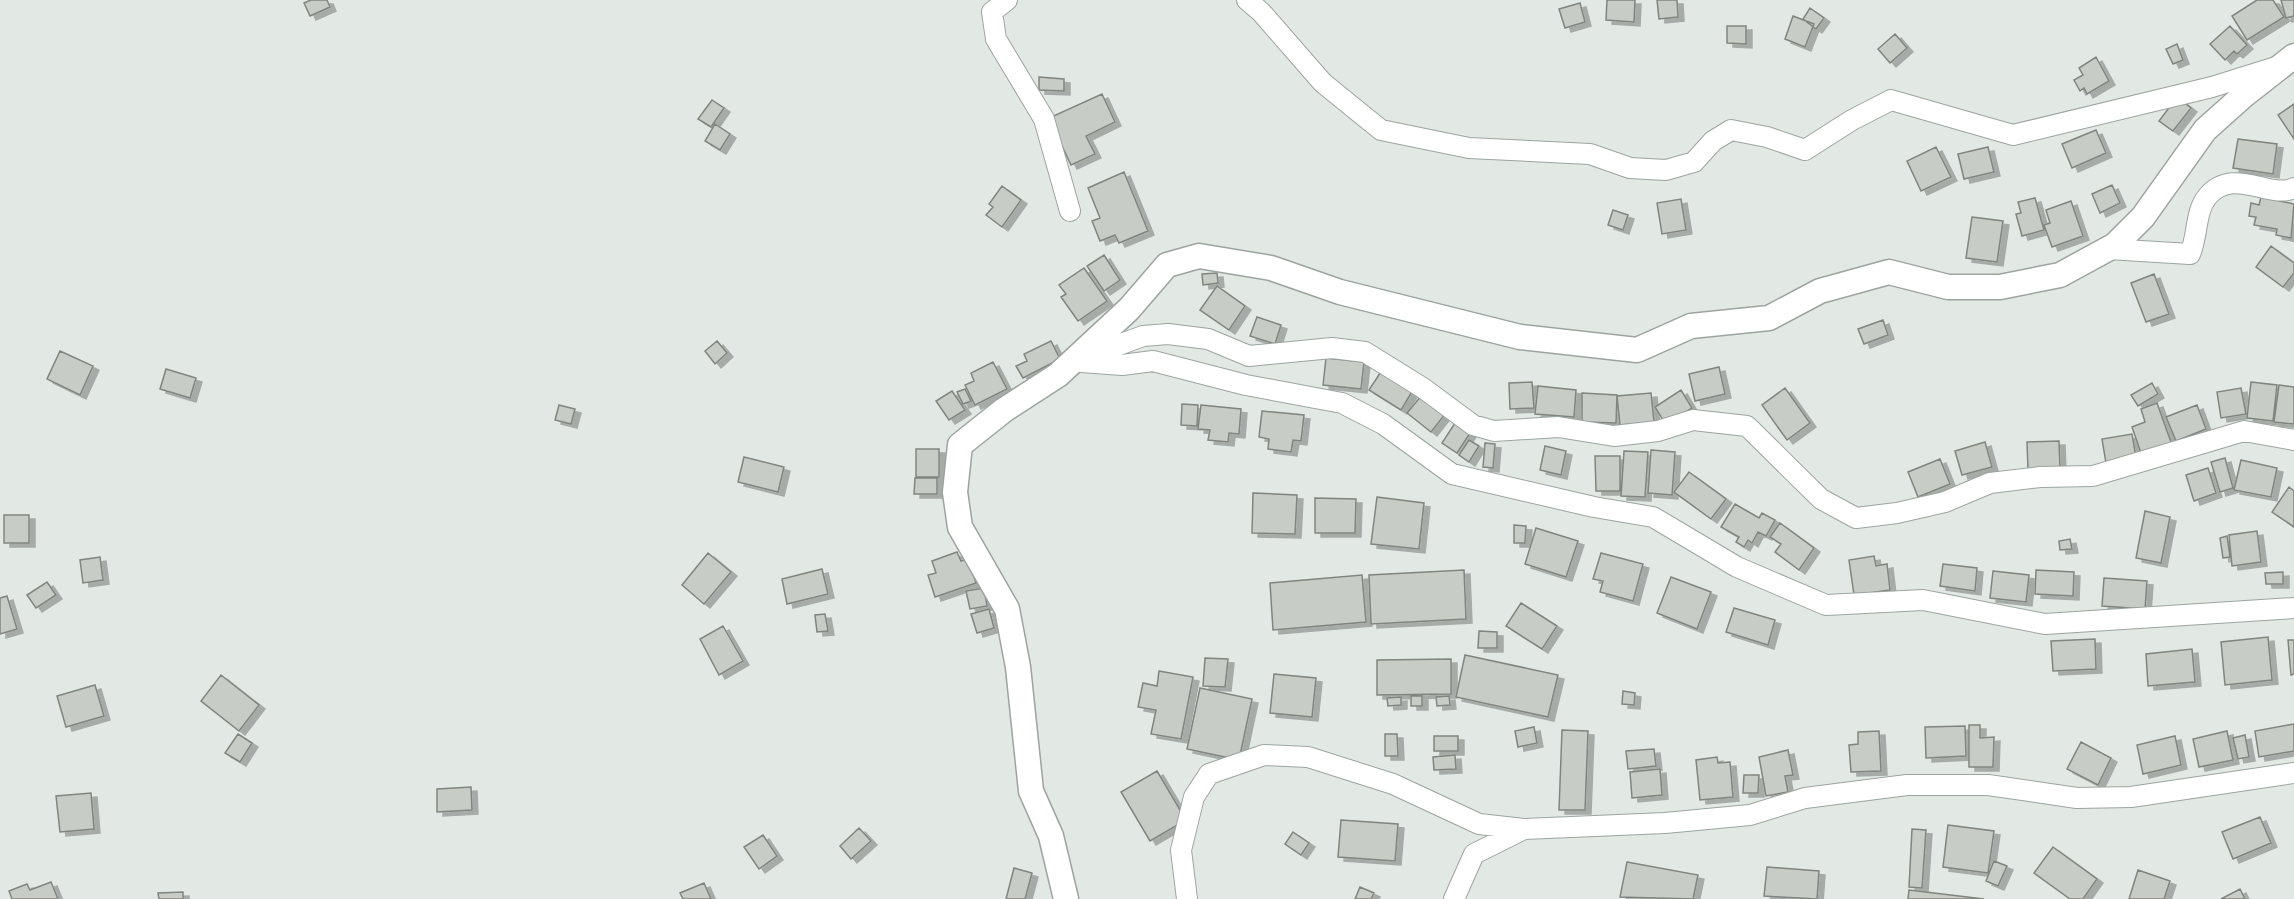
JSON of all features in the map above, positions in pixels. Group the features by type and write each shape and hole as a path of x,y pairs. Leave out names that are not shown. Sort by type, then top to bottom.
{"street":[{"path":"1007,0 992,12 996,39 1044,119 1070,211"},
{"path":"1246,0 1261,12 1323,83 1381,130 1469,148 1590,153 1630,168 1666,170 1694,162 1713,141 1731,130 1767,137 1806,150 1852,120 1891,100 2013,135 2212,87 2288,61"},
{"path":"1066,899 1051,836 1031,791 1018,667 1007,609 960,527 956,492 960,445 1073,362 1129,309 1167,265 1199,256 1272,268 1340,292 1520,337 1637,350 1691,326 1769,318 1820,291 1889,272 1948,286 2000,287 2060,275 2108,249 2143,217 2205,130 2288,61"},
{"path":"2108,249 2190,254 2196,241 2200,210 2208,196 2224,186 2240,182 2285,193 2294,188"},
{"path":"1073,362 1143,336 1168,334 1208,339 1249,356 1332,348 1365,352 1423,388 1473,425 1494,431 1558,427 1614,436 1658,432 1693,420 1747,426 1821,499 1856,518 1897,513 1945,502 1989,483 2040,477 2093,476 2244,431 2294,440"},
{"path":"1073,362 1122,365 1153,361 1246,385 1341,403 1383,424 1452,474 1594,507 1653,517 1737,567 1826,605 1923,600 2045,624 2294,608"},
{"path":"1187,899 1181,849 1194,797 1209,774 1264,755 1308,757 1393,784 1479,824 1524,829 1665,823 1750,815 1805,798 1907,785 1988,785 2077,798 2131,797 2294,773"},
{"path":"1454,899 1474,855 1524,829"}],"building":[{"path":"311,0 327,0 330,7 310,16 304,3"},
{"path":"1607,0 1635,0 1634,22 1606,20"},
{"path":"1657,0 1677,0 1678,17 1659,19"},
{"path":"2257,0 2273,0 2284,17 2247,40 2232,16"},
{"path":"2281,0 2294,0 2294,16 2286,18"},
{"path":"1580,3 1585,22 1565,28 1559,9"},
{"path":"1810,8 1824,18 1816,29 1803,19"},
{"path":"1793,16 1814,24 1805,47 1785,39"},
{"path":"1727,26 1746,26 1746,44 1727,43"},
{"path":"2230,26 2247,45 2237,54 2234,51 2225,60 2210,44"},
{"path":"1895,34 1907,48 1890,63 1878,49"},
{"path":"2177,44 2183,60 2173,64 2166,49"},
{"path":"2096,57 2109,81 2087,94 2084,88 2080,91 2074,80 2083,75 2079,68"},
{"path":"1039,77 1064,79 1064,91 1039,90"},
{"path":"1102,94 1115,122 1086,136 1095,154 1071,165 1049,118"},
{"path":"2177,97 2191,108 2173,131 2159,121"},
{"path":"712,100 724,108 711,127 698,119"},
{"path":"2294,104 2294,139 2278,115"},
{"path":"715,124 730,134 720,150 705,141"},
{"path":"2096,130 2106,153 2072,168 2062,144"},
{"path":"2238,139 2277,144 2273,174 2233,168"},
{"path":"1936,147 1951,177 1921,191 1907,161"},
{"path":"1988,147 1994,172 1964,179 1958,154"},
{"path":"1124,172 1148,231 1119,243 1115,235 1100,241 1092,221 1100,218 1088,188"},
{"path":"2112,185 2120,203 2100,213 2092,194"},
{"path":"1002,186 1021,200 1002,227 986,215 993,207 989,204"},
{"path":"2261,197 2294,204 2291,238 2276,235 2277,229 2254,225 2256,217 2249,216 2251,203 2259,205"},
{"path":"2035,198 2044,230 2022,236 2016,214 2021,213 2018,202"},
{"path":"1681,199 1686,230 1662,234 1657,203"},
{"path":"2071,201 2083,236 2052,247 2044,225 2050,223 2046,210"},
{"path":"1613,210 1628,215 1623,230 1608,225"},
{"path":"1972,217 2003,221 1997,262 1966,258"},
{"path":"2271,246 2294,263 2294,273 2283,287 2256,267"},
{"path":"1104,255 1120,280 1104,291 1087,266"},
{"path":"1084,268 1107,301 1078,321 1061,297 1066,294 1059,285"},
{"path":"1217,273 1218,283 1203,285 1202,274"},
{"path":"2154,274 2169,314 2146,322 2131,283"},
{"path":"1217,286 1245,306 1229,330 1200,310"},
{"path":"1257,317 1281,325 1275,344 1250,336"},
{"path":"1883,320 1888,335 1864,344 1858,329"},
{"path":"717,341 727,353 715,364 705,351"},
{"path":"1051,341 1060,359 1023,378 1016,366 1027,361 1024,354"},
{"path":"60,351 93,366 80,395 47,379"},
{"path":"1326,358 1364,362 1361,389 1323,385"},
{"path":"993,362 1007,389 975,405 965,385 974,381 971,373"},
{"path":"1719,367 1725,394 1695,401 1689,374"},
{"path":"166,369 196,378 190,398 160,389"},
{"path":"1382,370 1413,390 1401,410 1369,390"},
{"path":"1532,382 1534,408 1510,409 1509,383"},
{"path":"2251,382 2277,385 2273,421 2247,418"},
{"path":"2152,383 2158,394 2138,406 2131,395"},
{"path":"2279,385 2294,387 2294,424 2274,422"},
{"path":"1538,386 1576,390 1574,417 1535,414"},
{"path":"1785,388 1810,423 1787,440 1762,405"},
{"path":"2241,388 2246,414 2221,418 2217,392"},
{"path":"965,389 971,401 963,404 957,392"},
{"path":"1681,390 1692,408 1666,425 1655,407"},
{"path":"952,391 965,410 949,420 936,401"},
{"path":"1582,393 1617,395 1616,423 1582,422"},
{"path":"1651,393 1654,422 1620,425 1617,396"},
{"path":"1422,395 1446,413 1431,432 1407,413"},
{"path":"2157,403 2172,445 2142,456 2132,427 2145,422 2141,409"},
{"path":"1182,404 1198,405 1197,426 1181,425"},
{"path":"559,405 575,409 571,424 555,420"},
{"path":"1201,405 1241,409 1239,434 1229,433 1228,442 1208,440 1210,430 1198,429"},
{"path":"2197,405 2206,429 2176,441 2166,417"},
{"path":"1262,411 1304,415 1301,441 1293,440 1291,452 1268,449 1269,439 1259,437"},
{"path":"1457,420 1472,430 1457,453 1442,443"},
{"path":"2132,434 2136,458 2106,463 2102,439"},
{"path":"1469,440 1479,446 1469,462 1459,455"},
{"path":"2059,441 2060,468 2028,470 2027,442"},
{"path":"1985,442 1992,467 1962,475 1955,451"},
{"path":"1485,443 1495,444 1493,468 1483,467"},
{"path":"1545,446 1566,451 1561,475 1540,470"},
{"path":"916,449 939,449 939,477 916,477"},
{"path":"1651,450 1675,452 1672,495 1648,493"},
{"path":"1624,451 1648,452 1645,497 1621,496"},
{"path":"1595,456 1620,456 1620,491 1596,491"},
{"path":"744,457 784,467 778,492 738,482"},
{"path":"2225,458 2233,488 2220,492 2211,462"},
{"path":"1940,459 1950,484 1918,497 1908,472"},
{"path":"2241,460 2277,468 2271,497 2234,490"},
{"path":"2208,468 2216,493 2194,501 2186,475"},
{"path":"1689,472 1726,499 1711,519 1674,492"},
{"path":"915,478 937,478 937,494 914,494"},
{"path":"2289,487 2294,491 2294,527 2272,512"},
{"path":"1253,493 1297,495 1295,534 1252,533"},
{"path":"1377,497 1424,503 1419,549 1371,544"},
{"path":"1315,498 1356,499 1355,533 1315,533"},
{"path":"1735,504 1759,518 1762,513 1775,520 1766,536 1758,532 1752,543 1748,540 1744,547 1736,542 1739,537 1721,527"},
{"path":"2145,511 2170,517 2161,563 2136,558"},
{"path":"4,515 29,515 29,543 4,543"},
{"path":"1780,523 1814,548 1799,570 1775,552 1781,544 1770,537"},
{"path":"1514,525 1526,526 1525,543 1514,543"},
{"path":"1536,528 1578,541 1566,577 1525,564"},
{"path":"2257,531 2261,562 2232,566 2229,535"},
{"path":"2227,536 2230,557 2223,558 2220,538"},
{"path":"2070,539 2072,549 2060,550 2059,541"},
{"path":"957,552 961,561 968,559 976,583 935,597 928,575 936,573 932,561"},
{"path":"708,553 731,572 704,604 682,585"},
{"path":"1601,553 1643,564 1633,601 1600,592 1603,581 1593,579"},
{"path":"1874,556 1876,566 1887,564 1890,590 1854,595 1849,560"},
{"path":"100,557 103,580 83,583 80,560"},
{"path":"1943,564 1977,568 1975,591 1940,586"},
{"path":"822,569 828,594 787,604 782,579"},
{"path":"1464,570 1466,619 1371,624 1369,575"},
{"path":"2036,570 2074,572 2073,596 2035,594"},
{"path":"1993,571 2029,575 2026,602 1990,598"},
{"path":"2283,572 2283,584 2266,584 2265,573"},
{"path":"1362,575 1366,622 1273,630 1270,583"},
{"path":"1671,577 1711,592 1697,629 1657,613"},
{"path":"2104,578 2147,581 2145,609 2102,606"},
{"path":"47,582 56,595 36,608 27,595"},
{"path":"984,588 987,606 970,609 966,591"},
{"path":"7,596 17,629 0,634 0,598"},
{"path":"1521,603 1557,626 1542,649 1506,626"},
{"path":"1734,608 1775,620 1768,645 1726,632"},
{"path":"989,609 994,628 977,633 971,614"},
{"path":"825,614 828,631 817,632 815,615"},
{"path":"723,626 743,661 719,675 700,639"},
{"path":"1479,631 1497,632 1497,648 1478,648"},
{"path":"2268,637 2272,680 2225,685 2221,642"},
{"path":"2095,639 2096,669 2053,671 2051,641"},
{"path":"2288,640 2294,640 2294,674 2291,675"},
{"path":"2192,649 2195,682 2148,686 2146,654"},
{"path":"1465,655 1558,675 1548,717 1456,697"},
{"path":"1205,658 1228,659 1225,687 1203,686"},
{"path":"1451,659 1451,694 1377,695 1377,660"},
{"path":"1159,671 1193,677 1181,739 1151,734 1156,710 1138,707 1143,683 1157,686"},
{"path":"1274,674 1316,678 1312,717 1270,713"},
{"path":"221,675 259,705 239,731 201,701"},
{"path":"95,685 104,716 66,727 57,696"},
{"path":"1200,688 1252,699 1239,760 1187,749"},
{"path":"1623,691 1635,693 1634,705 1622,704"},
{"path":"1411,696 1422,696 1422,706 1411,706"},
{"path":"1449,696 1450,705 1437,706 1436,697"},
{"path":"1401,697 1401,705 1388,706 1387,698"},
{"path":"2294,724 2294,751 2259,757 2255,731"},
{"path":"1969,725 1980,725 1980,738 1994,737 1993,767 1969,767"},
{"path":"1965,726 1966,756 1926,758 1925,727"},
{"path":"1534,727 1537,743 1518,747 1515,731"},
{"path":"1562,730 1588,731 1585,810 1559,810"},
{"path":"1879,731 1881,771 1851,772 1849,745 1858,744 1858,732"},
{"path":"2227,731 2233,760 2199,767 2193,739"},
{"path":"238,734 252,743 240,762 225,753"},
{"path":"1385,734 1397,734 1398,756 1385,756"},
{"path":"2245,735 2249,757 2238,759 2233,738"},
{"path":"1434,736 1458,736 1458,751 1434,751"},
{"path":"2175,736 2181,765 2143,774 2137,745"},
{"path":"2081,742 2111,758 2098,785 2067,769"},
{"path":"1654,749 1656,766 1628,769 1626,751"},
{"path":"1788,750 1793,775 1785,776 1788,792 1766,796 1759,757"},
{"path":"1455,755 1456,769 1434,770 1433,757"},
{"path":"1717,757 1718,763 1730,762 1733,797 1700,800 1696,760"},
{"path":"1660,769 1662,795 1632,798 1630,772"},
{"path":"1157,771 1186,820 1150,841 1121,792"},
{"path":"1744,775 1759,775 1758,793 1743,793"},
{"path":"471,787 472,810 437,812 437,789"},
{"path":"91,793 94,829 60,832 56,796"},
{"path":"2260,817 2271,843 2233,859 2222,832"},
{"path":"1341,820 1398,824 1395,861 1338,857"},
{"path":"1948,825 1994,831 1988,873 1943,867"},
{"path":"859,828 871,841 851,859 840,846"},
{"path":"1912,829 1926,830 1922,888 1909,887"},
{"path":"1293,832 1309,843 1301,855 1285,844"},
{"path":"763,835 777,856 759,869 744,847"},
{"path":"2053,847 2097,879 2083,899 2070,899 2034,873"},
{"path":"1994,861 2007,866 1998,886 1986,881"},
{"path":"1627,862 1698,875 1693,899 1620,897"},
{"path":"1767,867 1819,871 1817,899 1764,896"},
{"path":"1014,868 1032,873 1025,899 1006,899"},
{"path":"2138,870 2170,881 2164,899 2129,899"},
{"path":"51,882 58,899 12,899 9,891 27,884 30,890"},
{"path":"704,883 711,899 683,899 680,893"},
{"path":"1360,887 1374,893 1371,899 1355,899"},
{"path":"2240,889 2245,899 2221,899"},
{"path":"1909,890 1984,899 1908,899"},
{"path":"183,892 183,899 159,899 158,893"}]}
